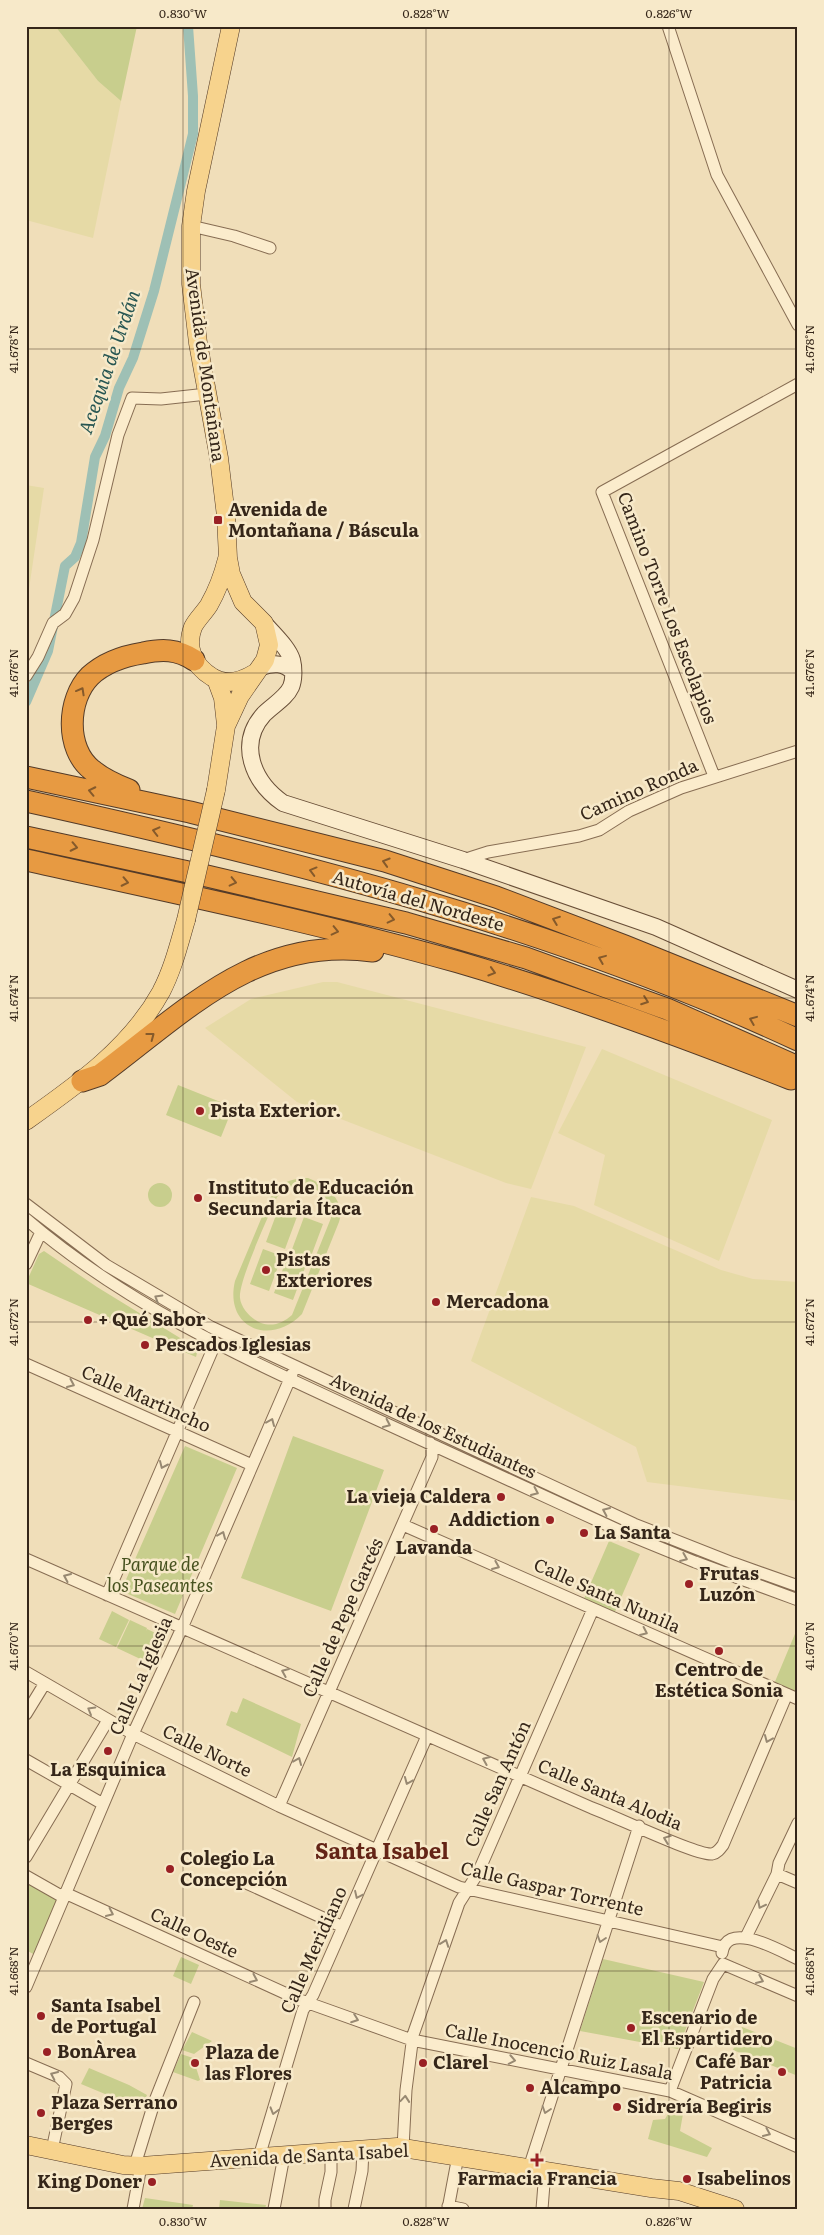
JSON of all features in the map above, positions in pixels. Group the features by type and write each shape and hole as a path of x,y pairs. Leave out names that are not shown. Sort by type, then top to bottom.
{"highway":[{"path":"190,812 176,803 116,785 91,770 78,751 72,726 73,711 82,688 90,677 103,667 131,655 166,650 177,651 194,660"},
{"path":"26,777 190,812 385,861 496,897 798,1016"},
{"name":"Autovía del Nordeste","path":"26,801 275,860 487,920 585,952 798,1040"},
{"name":"Autovía del Nordeste","path":"26,837 206,876 406,923 526,958 667,1009 798,1067"},
{"path":"26,860 194,897 458,962 593,1004 798,1082"},
{"path":"82,1081 100,1075 225,982 260,964 277,958 311,950 349,948 429,962 458,962"},
{"path":"702,977 798,1022"},
{"path":"714,1049 798,1089"}],"main road":[{"name":"Avenida de Montañana","path":"228,558 223,491 191,284 191,226 196,191 231,26"},
{"path":"228,558 235,586 248,608 264,623 290,655 293,682 288,692 264,715 251,740 252,765 265,788 278,800 291,806 462,860 656,928 798,990"},
{"path":"228,558 218,587 194,627 190,638 194,660 204,672 216,680 227,682 238,681 258,670 280,664 288,667 293,672"},
{"path":"204,612 221,604 231,603 248,608"},
{"path":"226,726 240,696 258,670 269,645 264,623"},
{"path":"26,1121 82,1081 125,1040 150,1010 170,971 186,920 216,790 226,726 223,698 216,680"},
{"name":"Avenida de Santa Isabel","path":"26,2145 138,2166 363,2149 403,2148 679,2191 735,2209"},
{"name":"Avenida de Santa Isabel","path":"651,2188 712,2209"}],"street":[{"path":"668,26 717,174 798,325"},
{"path":"191,226 234,236 270,248"},
{"name":"Camino Torre Los Escolapios","path":"714,776 602,492 798,384"},
{"path":"26,676 38,657 53,623 65,614 74,598 93,540 118,435 132,398 161,399 207,394"},
{"name":"Camino Ronda","path":"462,860 488,852 579,836 599,830 630,811 681,788 798,751"},
{"name":"Avenida de los Estudiantes","path":"26,1204 86,1251 183,1312 295,1367 634,1524 798,1586"},
{"name":"Avenida de los Estudiantes","path":"26,1219 69,1253 152,1308 215,1344 289,1380 630,1535 695,1562 798,1600"},
{"path":"26,1264 41,1232"},
{"path":"69,1253 86,1251"},
{"path":"107,1595 215,1344"},
{"name":"Calle Martincho","path":"26,1364 252,1465"},
{"name":"Calle La Iglesia","path":"26,1987 30,1966 64,1895 295,1367"},
{"name":"Calle de Pepe Garcés","path":"279,1806 432,1457 430,1443"},
{"name":"Calle Santa Nunila","path":"403,1525 792,1696"},
{"name":"Calle Santa Alodia","path":"26,1559 330,1691 428,1736 700,1852 713,1854 719,1851 723,1845 792,1696"},
{"name":"Calle San Antón","path":"403,2148 405,2100 412,2040 459,1903 477,1876 593,1609"},
{"name":"Calle Norte","path":"26,1672 133,1734 279,1806 378,1851"},
{"path":"26,1714 45,1683"},
{"path":"26,1857 108,1720"},
{"name":"Calle Meridiano","path":"259,2157 303,2010 309,2003 428,1736"},
{"path":"26,1760 103,1804"},
{"path":"746,1937 777,1874 779,1863 798,1823"},
{"path":"542,2209 537,2169 560,2069 639,1826"},
{"name":"Calle Gaspar Torrente","path":"378,1851 468,1890 723,1947"},
{"path":"777,1874 798,1883"},
{"name":"Calle Oeste","path":"26,1876 64,1895 309,2003"},
{"path":"244,1882 343,1927"},
{"path":"670,2091 713,1979 722,1964 723,1947 729,1939 746,1937 798,1959"},
{"path":"722,1964 798,1996"},
{"path":"133,2209 138,2166 154,2103 194,2002"},
{"name":"Calle Inocencio Ruiz Lasala","path":"309,2003 412,2040 670,2091 798,2147"},
{"path":"26,2063 59,2077 66,2084 52,2150"},
{"path":"354,2209 362,2171 363,2149"},
{"path":"326,2209 325,2200 330,2179 331,2152"},
{"path":"274,2209 284,2156"},
{"path":"458,2156 448,2207 463,2209"}],"shaded area":[{"path":"26,26 55,26 98,81 121,101 93,238 26,220"},
{"path":"26,485 44,488 26,609"},
{"path":"323,982 337,982 586,1047 531,1189 506,1183 297,1102 205,1028 251,999"},
{"path":"602,1049 772,1120 719,1261 594,1205 605,1155 558,1133"},
{"path":"531,1197 574,1206 721,1270 753,1279 798,1282 798,1501 647,1482 636,1447 471,1361"}],"green space":[{"path":"55,26 137,26 121,101 98,81"},
{"name":"Pista Exterior.","path":"178,1085 233,1107 221,1137 166,1115"},
{"path":"308,1178 328,1189 333,1194 340,1207 339,1222 302,1314 289,1324 276,1329 252,1328 243,1321 236,1311 233,1297 235,1281 272,1194 285,1183 295,1179","holes":["298,1184 317,1190 327,1199 330,1205 331,1218 292,1315 278,1324 261,1323 247,1313 242,1306 240,1298 244,1278 277,1197 285,1190"]},
{"path":"155,1183 165,1183 172,1190 172,1200 165,1207 155,1207 148,1200 148,1190"},
{"path":"279,1207 298,1214 285,1249 266,1242"},
{"path":"304,1217 323,1224 310,1259 291,1252"},
{"name":"Pistas Exteriores","path":"263,1249 282,1256 269,1291 250,1284"},
{"path":"44,1251 97,1287 198,1349 196,1357 26,1283 39,1254"},
{"path":"287,1258 306,1265 293,1300 274,1293"},
{"path":"293,1436 384,1470 331,1611 241,1578"},
{"name":"Parque de los Paseantes","path":"185,1446 237,1468 175,1614 121,1591"},
{"path":"609,1541 640,1554 614,1614 583,1601"},
{"path":"112,1611 129,1620 116,1647 99,1639"},
{"path":"130,1620 147,1628 146,1631 147,1629 164,1637 151,1664 117,1648"},
{"path":"798,1629 798,1694 774,1684"},
{"path":"243,1698 301,1724 292,1757 226,1725 231,1711 237,1713"},
{"path":"26,1881 58,1900 35,1955 26,1950"},
{"path":"181,1957 199,1965 191,1984 173,1976"},
{"path":"603,1959 704,1982 678,2049 580,2031"},
{"path":"742,2027 798,2049 798,2076 733,2050"},
{"path":"192,2032 212,2041 194,2054 182,2050"},
{"path":"181,2054 193,2058 200,2080 198,2081 173,2072"},
{"path":"89,2068 147,2095 141,2109 81,2084"},
{"path":"674,2103 684,2108 680,2131 712,2148 707,2157 648,2139 653,2120 665,2119"},
{"path":"145,2198 193,2205 192,2209 142,2209"},
{"path":"220,2200 266,2205 265,2209 219,2209"}],"waterway":[{"name":"Acequia de Urdán","path":"26,702 48,651 65,566 75,557 81,543 95,457 105,436 119,388 133,358 154,291 193,134 193,96 188,26"}],"place":[{"name":"Avenida de Montañana / Báscula","path":"218,520"},
{"name":"Pista Exterior.","path":"200,1111"},
{"name":"Instituto de Educación Secundaria Ítaca","path":"198,1198"},
{"name":"Pistas Exteriores","path":"266,1270"},
{"name":"Mercadona","path":"436,1302"},
{"name":"+ Qué Sabor","path":"88,1320"},
{"name":"Pescados Iglesias","path":"145,1345"},
{"name":"La vieja Caldera","path":"501,1497"},
{"name":"Addiction","path":"550,1520"},
{"name":"Lavanda","path":"434,1529"},
{"name":"La Santa","path":"584,1533"},
{"name":"Frutas Luzón","path":"689,1584"},
{"name":"Centro de Estética Sonia","path":"719,1651"},
{"name":"La Esquinica","path":"108,1751"},
{"name":"Colegio La Concepción","path":"170,1869"},
{"name":"Santa Isabel de Portugal","path":"41,2016"},
{"name":"Escenario de El Espartidero","path":"631,2028"},
{"name":"BonÀrea","path":"47,2052"},
{"name":"Plaza de las Flores","path":"195,2063"},
{"name":"Clarel","path":"423,2063"},
{"name":"Café Bar Patricia","path":"782,2072"},
{"name":"Alcampo","path":"530,2088"},
{"name":"Sidrería Begiris","path":"617,2107"},
{"name":"Plaza Serrano Berges","path":"41,2113"},
{"name":"Farmacia Francia","path":"537,2160"},
{"name":"Isabelinos","path":"687,2179"},
{"name":"King Doner","path":"152,2182"}],"district":[{"name":"Santa Isabel","path":"382,1851"}]}
